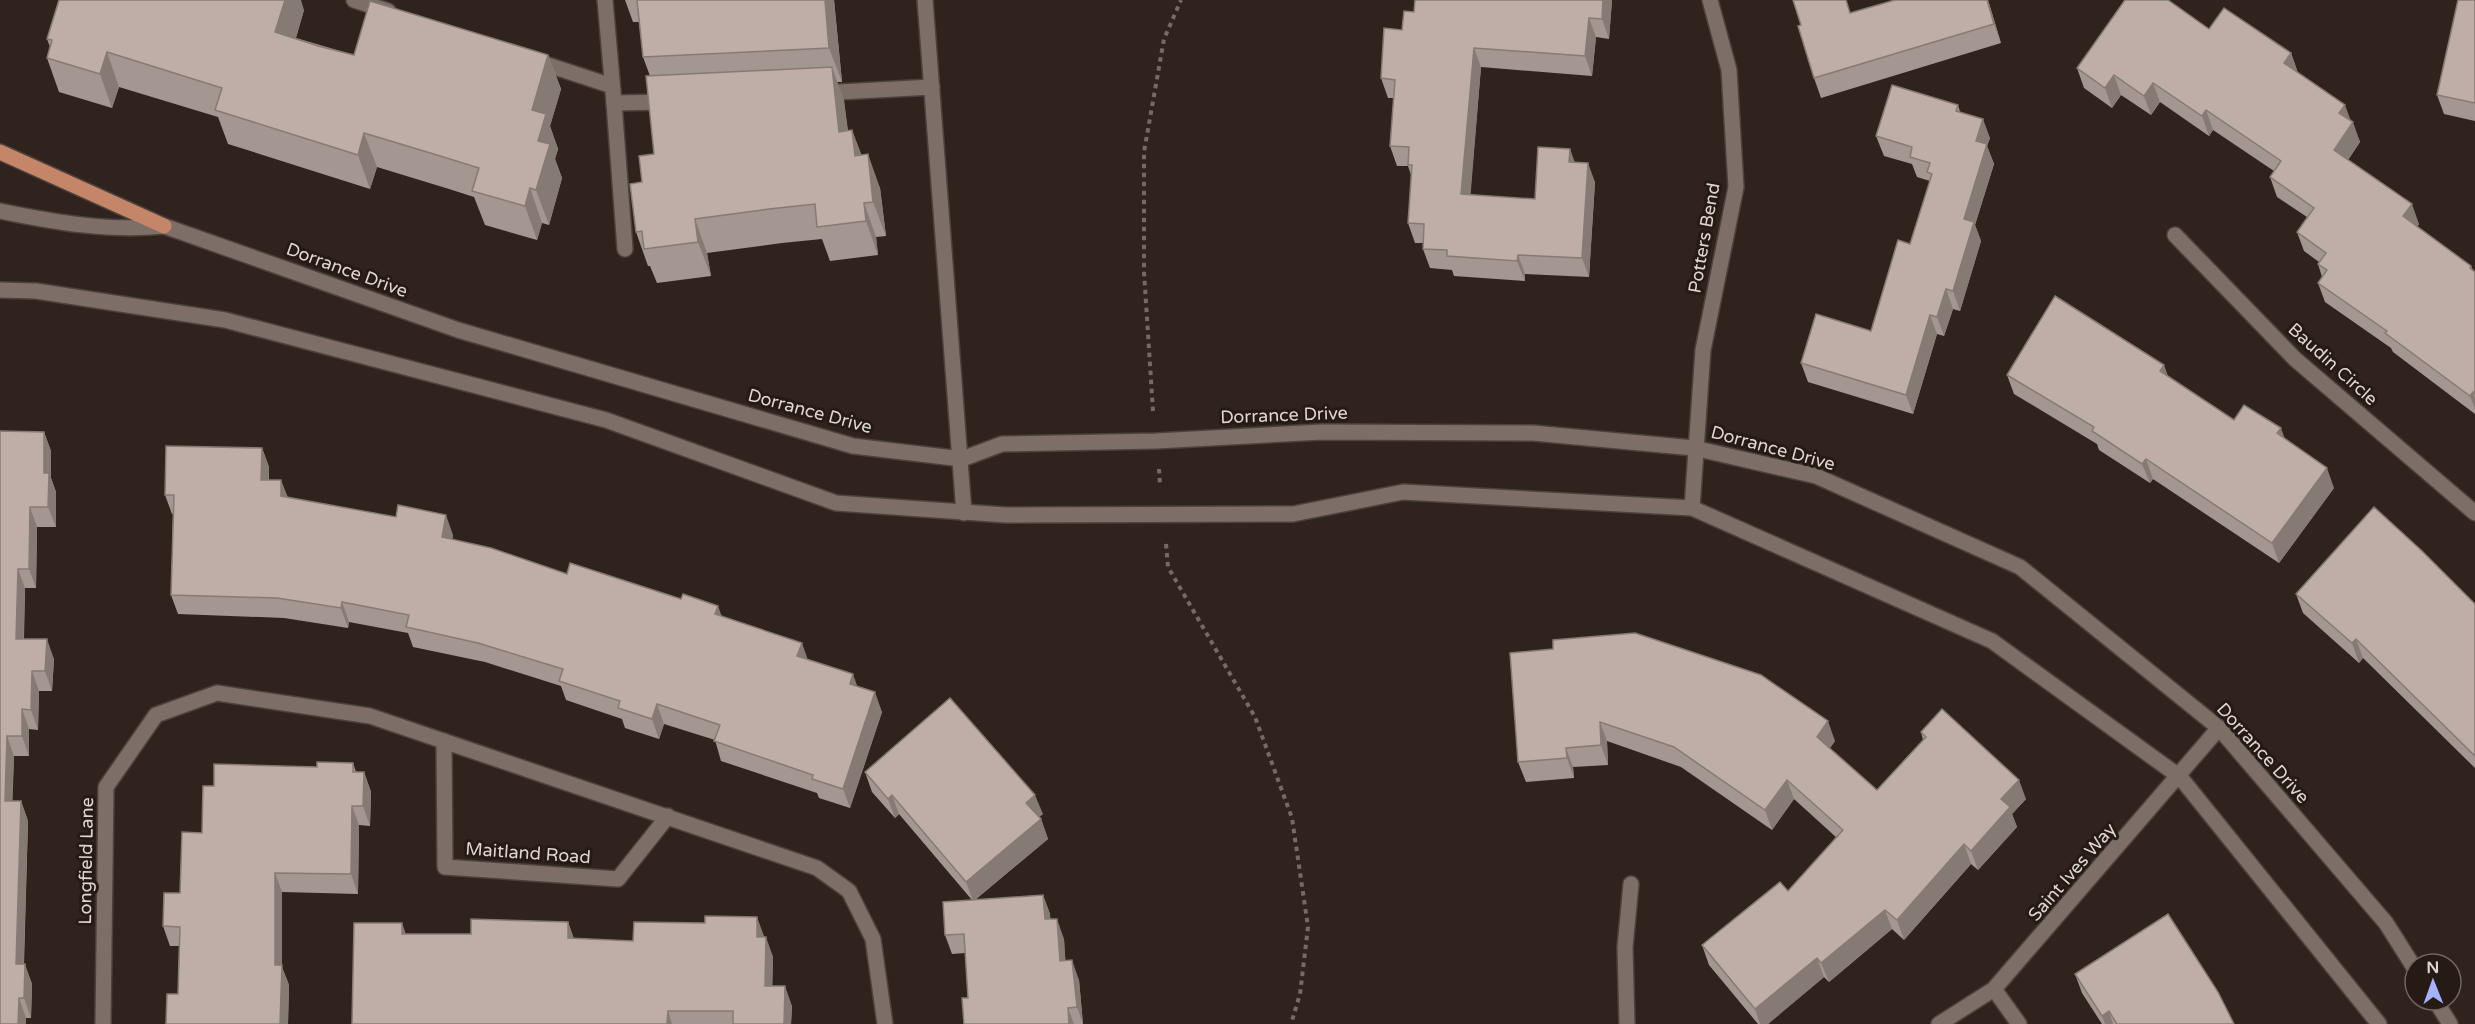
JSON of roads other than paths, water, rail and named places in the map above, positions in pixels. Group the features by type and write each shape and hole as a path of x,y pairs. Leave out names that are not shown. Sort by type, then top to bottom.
{"main road":[{"path":"0,152 164,226"}],"street":[{"path":"354,0 399,15"},
{"path":"605,0 625,249"},
{"path":"925,0 962,459 964,513"},
{"name":"Potters Bend","path":"1692,508 1694,448 1703,350 1736,187 1729,70 1710,0"},
{"path":"522,56 612,86"},
{"path":"802,94 932,87"},
{"path":"614,103 684,101"},
{"name":"Dorrance Drive","path":"0,211 128,230 164,226 458,330 853,446 962,459 1002,444 1156,441 1322,432 1533,433 1694,448 1816,476 2020,567 2219,728 2386,923 2404,952"},
{"name":"Baudin Circle","path":"2175,235 2295,359 2475,513"},
{"path":"0,290 36,291 225,320 606,420 836,503 1006,515 1293,514 1404,492 1692,508 1992,641 2180,777 2379,1024"},
{"name":"Longfield Lane","path":"103,1024 106,786 156,715 217,693 370,716 444,741"},
{"name":"Saint Ives Way","path":"1939,1024 1994,989 2180,777 2219,728"},
{"path":"444,741 817,868 849,891 873,939 885,1024"},
{"name":"Maitland Road","path":"444,741 445,867 618,879 668,816"},
{"path":"1627,1024 1625,947 1631,884"},
{"path":"1994,989 2019,1024"}]}
